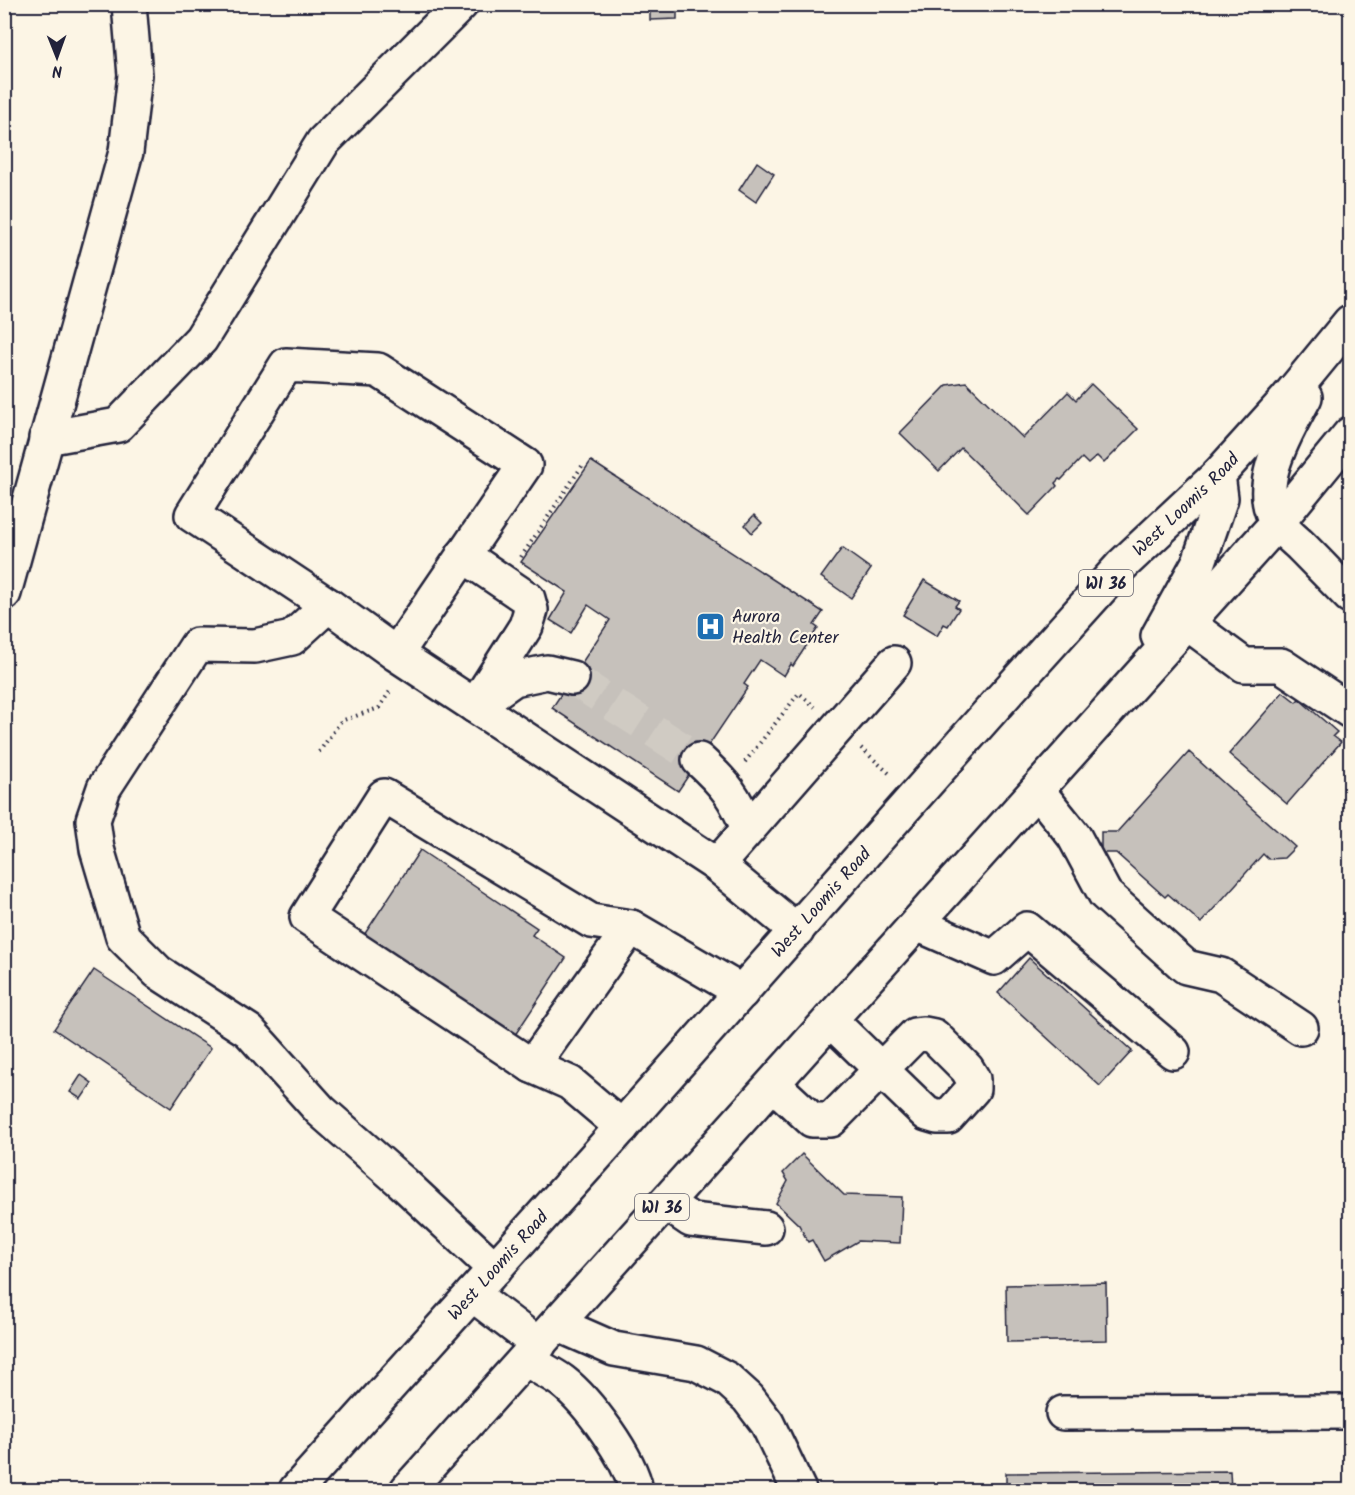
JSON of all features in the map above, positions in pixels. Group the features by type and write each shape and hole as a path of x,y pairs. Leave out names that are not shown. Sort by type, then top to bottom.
{"main road":[{"path":"4,593 126,152 135,75 129,4"},
{"path":"46,438 118,425 201,339 323,142 461,4"},
{"path":"1342,332 1286,433 1271,471 1268,486 1277,523 1350,596"},
{"name":"West Loomis Road","path":"296,1491 1122,565 1218,475 1286,400 1342,332"},
{"path":"403,658 463,555 525,465 378,370 286,365 192,515 328,605 403,658 475,706 717,865 797,931"},
{"name":"WI 36","path":"407,1491 1277,523 1350,434"},
{"path":"1130,686 1198,562 1221,498 1218,475"},
{"path":"463,555 528,599 531,610 526,626 475,706"},
{"path":"328,605 292,638 255,646 197,645 104,788 93,820 97,849 123,937 158,972 249,1031 321,1111 402,1182 495,1269"},
{"path":"1187,623 1244,665 1281,665 1350,711"},
{"path":"717,865 894,663"},
{"path":"475,706 514,679 547,672 572,678"},
{"path":"699,760 724,783 740,808 748,829"},
{"path":"1037,790 1074,836 1105,894 1178,960 1186,967 1221,975 1301,1028"},
{"path":"622,1127 570,1083 532,1066 307,917 384,796 591,921 631,927 742,992"},
{"path":"917,924 994,958 1028,929 1173,1052"},
{"path":"532,1066 631,927"},
{"path":"773,1084 812,1120 831,1120 880,1069 830,1020"},
{"path":"666,1203 691,1220 766,1228"},
{"path":"472,1294 541,1343 563,1382 598,1418 633,1475 636,1491"},
{"path":"541,1343 614,1349 696,1363 727,1379 748,1398 767,1423 799,1491"},
{"path":"1063,1413 1350,1412"}],"path":[{"path":"516,565 584,463"},
{"path":"319,752 341,721 379,708 403,658"}],"building":[{"path":"650,4 677,4 677,19 650,20"},
{"path":"757,162 774,174 756,202 739,190"},
{"path":"966,382 1023,438 1068,392 1076,400 1091,384 1138,429 1104,463 1097,456 1088,464 1082,458 1061,480 1055,483 1057,486 1029,515 961,448 939,471 900,433 947,385"},
{"name":"Aurora Health Center","path":"591,461 823,612 814,625 818,628 784,676 760,660 744,684 748,687 678,791 552,708 610,620 588,605 571,633 550,620 567,592 521,562"},
{"path":"754,515 762,523 752,533 745,525"},
{"path":"842,548 871,569 851,598 821,577"},
{"path":"924,580 959,601 955,606 959,609 948,626 944,624 937,636 903,615"},
{"path":"1283,692 1296,702 1299,699 1337,732 1333,736 1341,742 1287,804 1229,754"},
{"path":"1189,752 1295,847 1284,858 1268,859 1263,854 1201,923 1168,894 1165,897 1116,853 1101,853 1101,832 1117,832"},
{"path":"420,850 537,928 532,935 566,958 513,1038 362,938"},
{"path":"1029,958 1132,1051 1100,1086 998,993"},
{"path":"94,970 211,1048 171,1108 54,1029"},
{"path":"81,1075 92,1083 81,1099 70,1092"},
{"path":"802,1154 844,1195 902,1197 900,1243 858,1241 824,1261 812,1240 808,1242 799,1225 776,1203 788,1181 783,1173"},
{"path":"1106,1283 1107,1340 1007,1342 1006,1285"},
{"path":"1230,1471 1231,1490 1006,1490 1006,1473"}],"tunnel":[{"path":"572,678 699,760"}],"place":[{"name":"Aurora Health Center","path":"711,626"}]}
